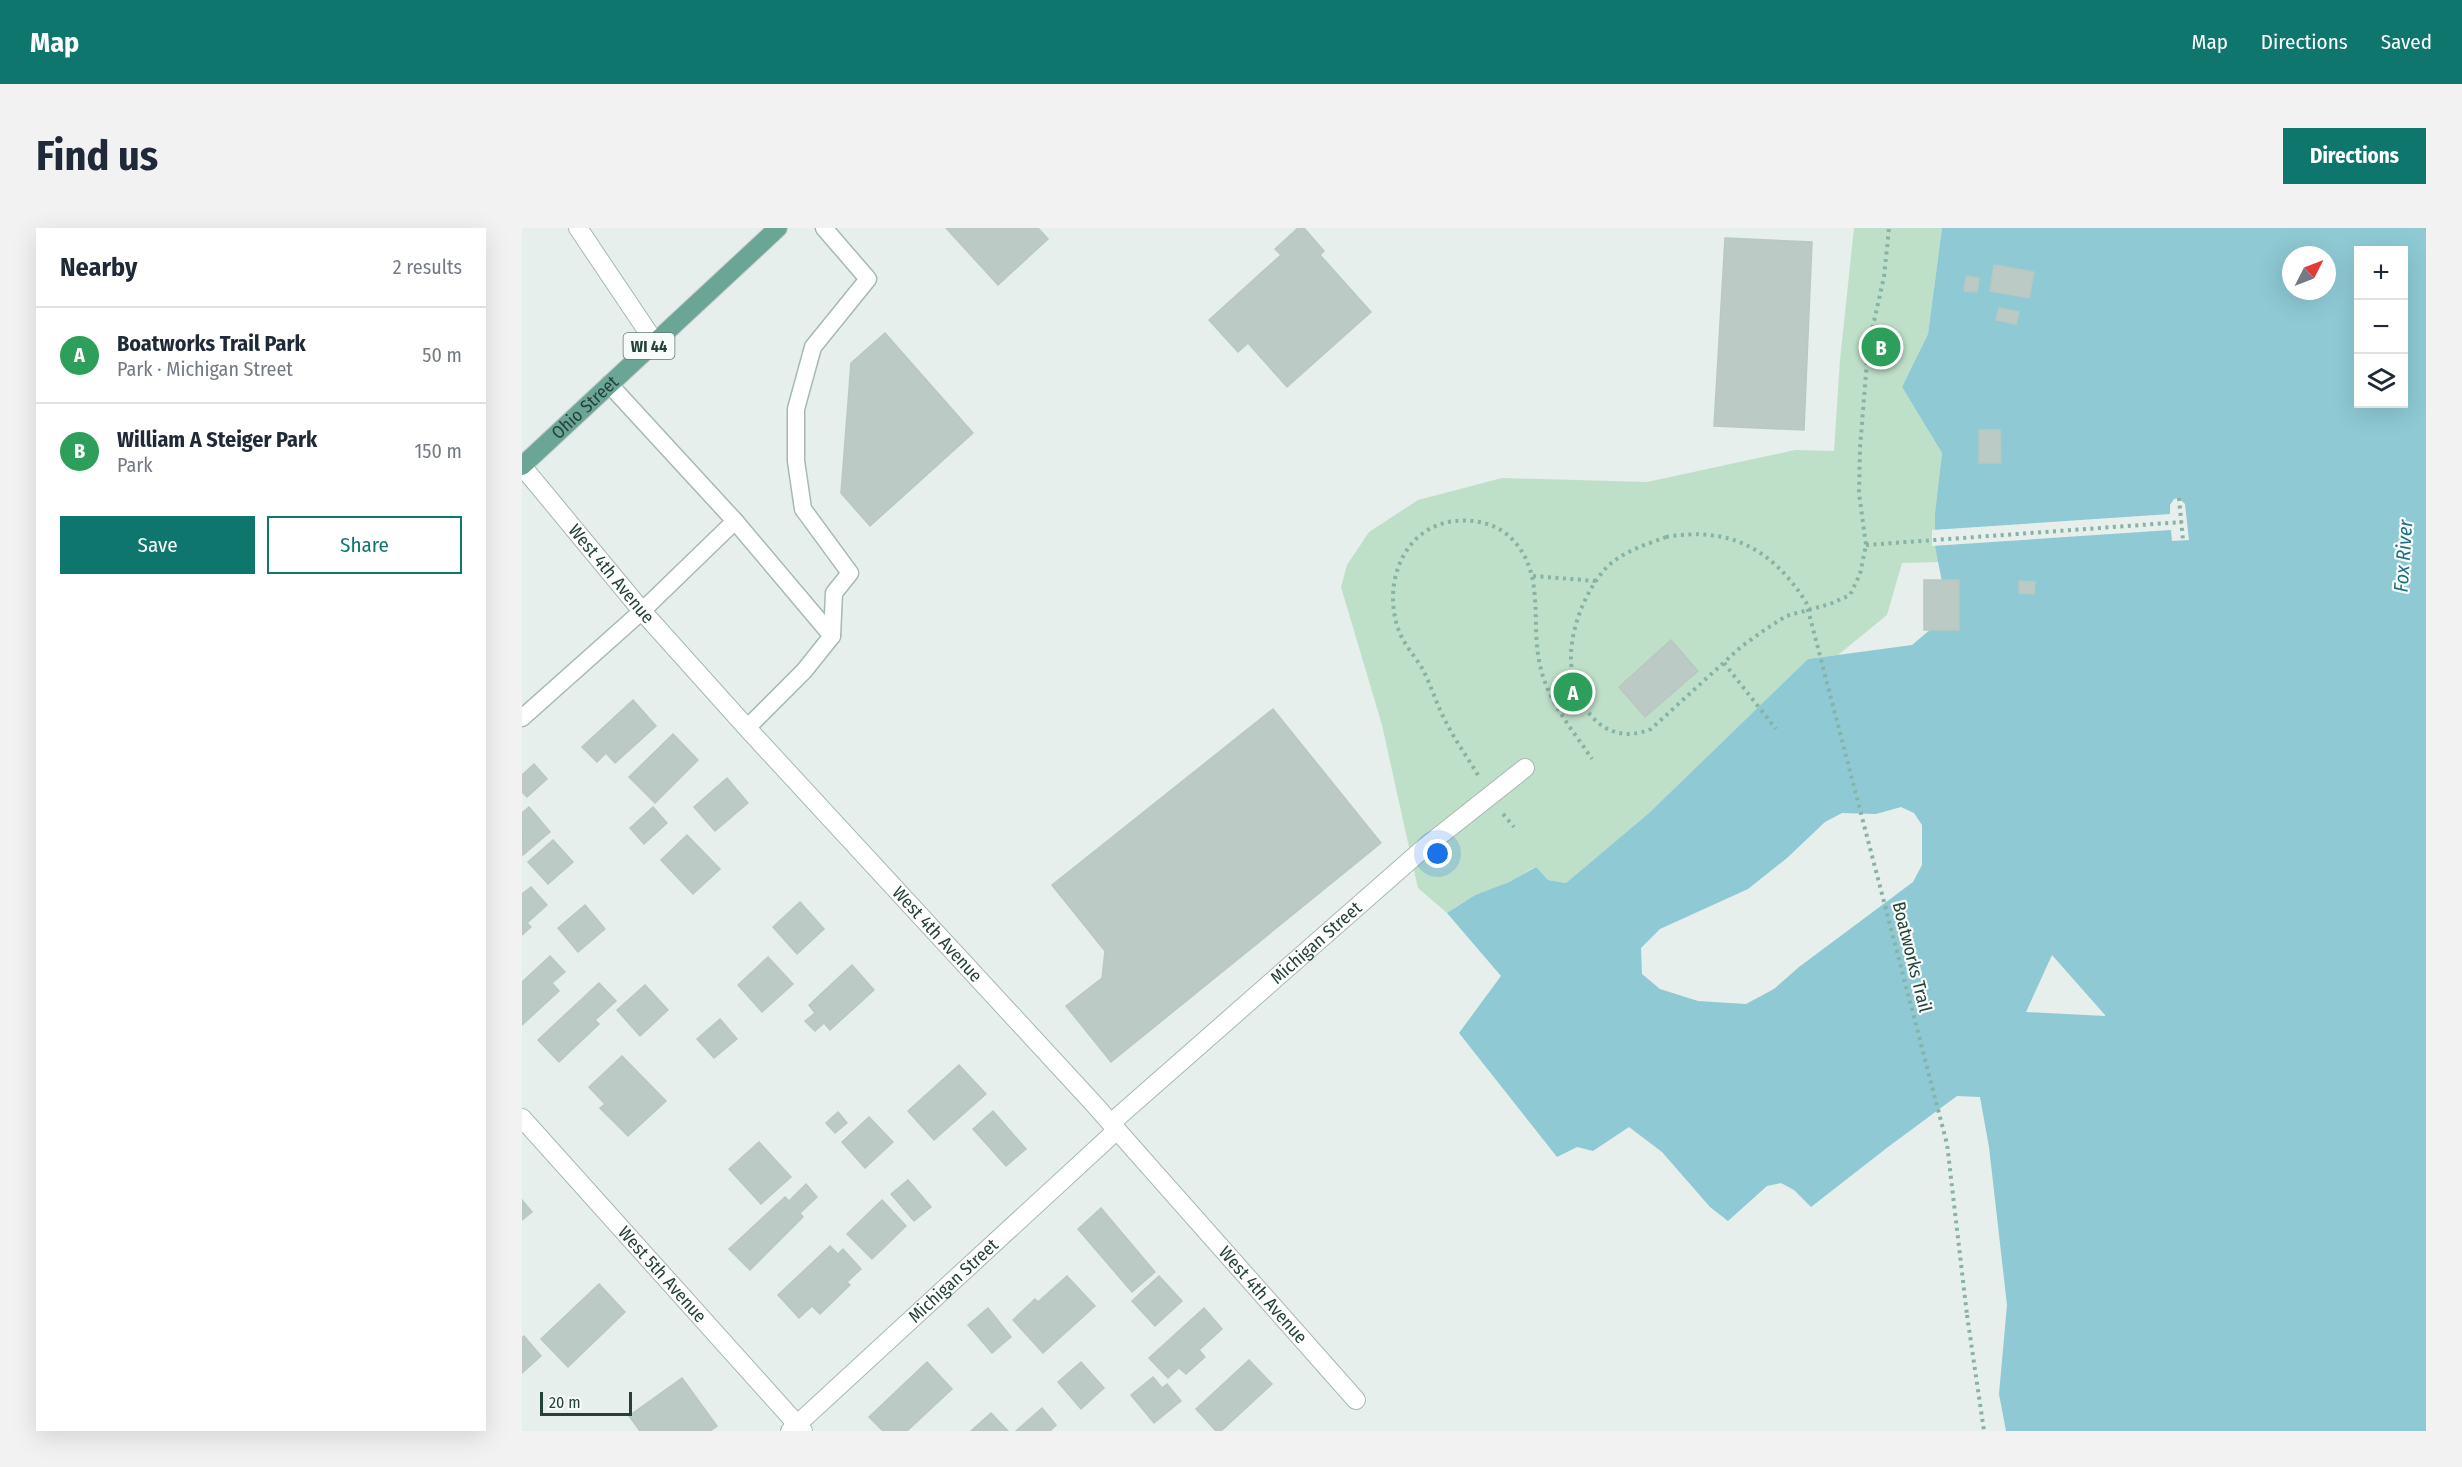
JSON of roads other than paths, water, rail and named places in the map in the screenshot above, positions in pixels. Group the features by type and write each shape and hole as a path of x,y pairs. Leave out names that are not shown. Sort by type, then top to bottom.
{"main road":[{"name":"Ohio Street","path":"522,466 778,228"}],"street":[{"path":"578,228 654,341"},
{"name":"West 4th Avenue","path":"522,466 642,611 1114,1127 1356,1400"},
{"name":"Michigan Street","path":"797,1429 1114,1127 1424,848 1525,768"},
{"name":"West 5th Avenue","path":"522,1118 797,1429"}],"lane":[{"path":"747,728 804,672 832,636 834,593 850,573 803,509 796,461 796,409 813,347 868,279 824,228"},
{"path":"609,384 735,521 832,636"},
{"path":"522,718 642,611 735,521"}],"water":[{"name":"Fox River","path":"1942,228 2426,228 2426,1431 2006,1431 1999,1394 2007,1305 1989,1147 1980,1097 1957,1096 1811,1207 1794,1190 1781,1183 1767,1186 1728,1221 1710,1207 1662,1152 1629,1127 1593,1151 1577,1147 1557,1157 1459,1033 1501,976 1447,913 1475,895 1509,882 1536,867 1548,880 1566,883 1649,813 1808,659 1912,645 1931,629 1942,582 1935,546 1935,513 1942,453 1902,387 1928,334","holes":["1901,807 1914,813 1922,825 1922,865 1913,882 1799,967 1774,989 1746,1004 1698,1001 1660,989 1642,974 1641,948 1660,929 1748,889 1787,858 1825,822 1842,813 1876,814","2052,955 2105,1015 2105,1016 2026,1012"]}],"place":[{"name":"William A Steiger Park","path":"1881,347"},
{"name":"Boatworks Trail Park","path":"1573,692"}]}
